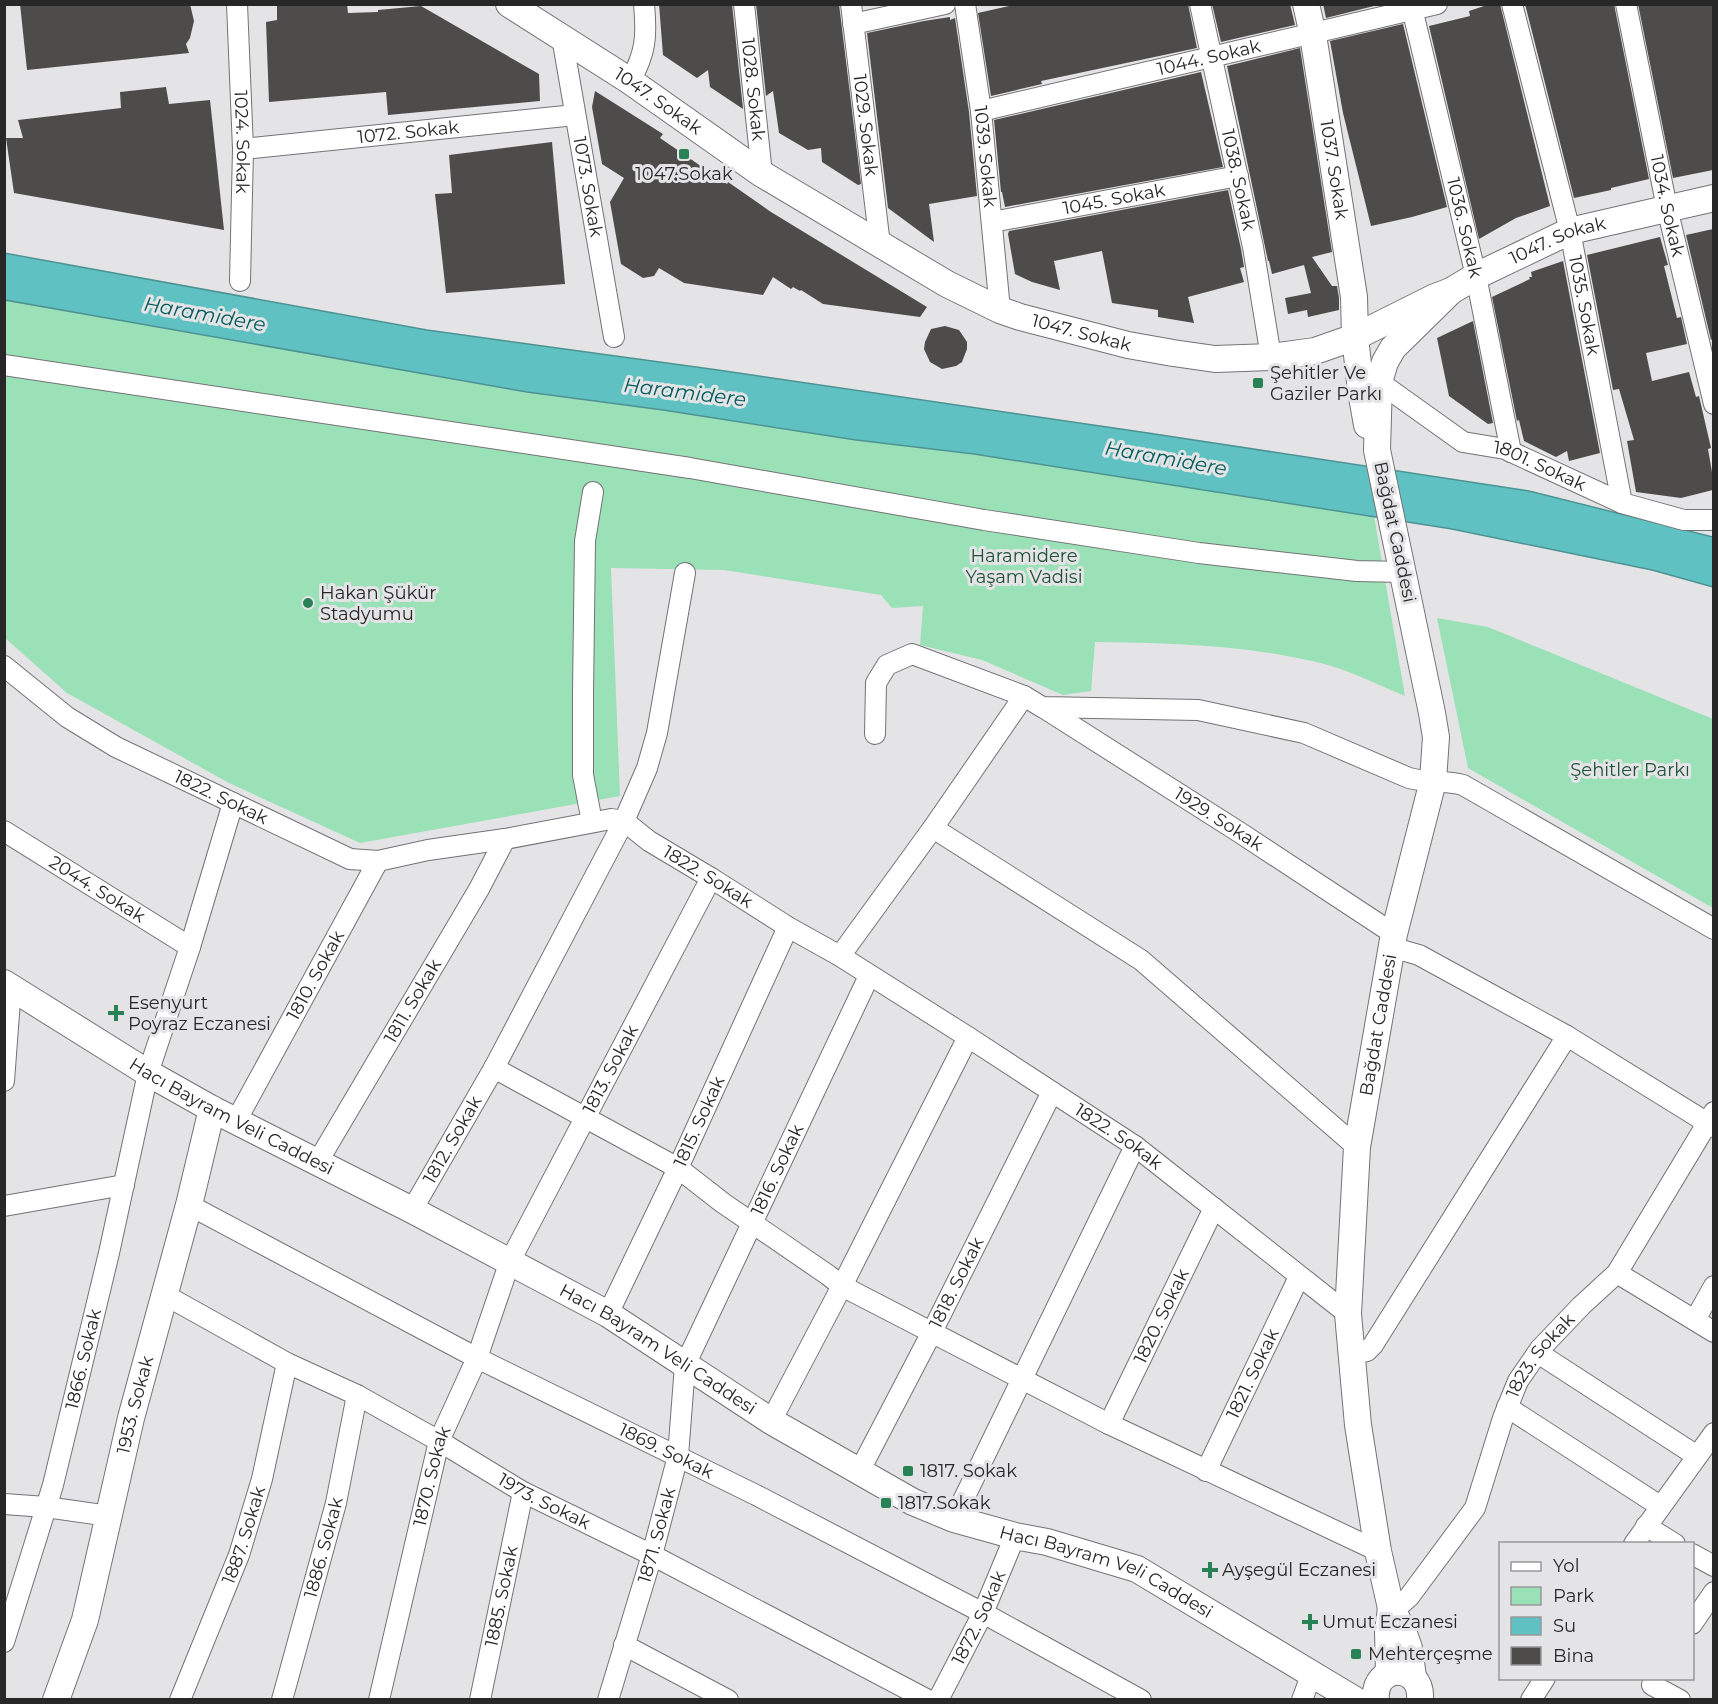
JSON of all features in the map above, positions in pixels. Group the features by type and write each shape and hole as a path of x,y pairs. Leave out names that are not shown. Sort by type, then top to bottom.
{"main road":[{"name":"1047. Sokak","path":"509,4 547,22 762,174 947,284 1000,310 1128,345 1173,353 1215,359 1271,357 1315,351 1355,337 1570,231 1713,198"},
{"name":"1037. Sokak","path":"1306,4 1313,35 1354,297 1355,337 1361,391 1368,432 1377,450"},
{"path":"1377,450 1379,382 1385,362 1393,348 1451,291"},
{"name":"Bağdat Caddesi","path":"1377,450 1436,737 1433,781 1393,942 1357,1147 1348,1314 1358,1425 1378,1551 1391,1608 1388,1646 1410,1685"},
{"name":"Hacı Bayram Veli Caddesi","path":"8,985 148,1073 212,1109 412,1210 608,1314 771,1421 913,1502 954,1519 1047,1542 1137,1569 1355,1700"},
{"name":"1953. Sokak","path":"56,1700 86,1620 131,1418 189,1205 212,1109"},
{"path":"1318,1676 1410,1685"},
{"path":"1376,1700 1377,1686 1410,1685"}],"street":[{"name":"1024. Sokak","path":"237,4 243,149 240,281"},
{"path":"630,81 645,46 644,4"},
{"name":"1028. Sokak","path":"744,4 762,174"},
{"path":"852,14 945,4"},
{"name":"1039. Sokak","path":"965,4 981,111 1000,310"},
{"name":"1038. Sokak","path":"1200,4 1253,247 1271,357"},
{"name":"1044. Sokak","path":"981,111 1212,56 1313,35 1411,7 1437,4"},
{"name":"1035. Sokak","path":"1512,4 1570,231 1622,503"},
{"name":"1034. Sokak","path":"1626,4 1667,208 1713,404"},
{"name":"1036. Sokak","path":"1411,7 1476,276 1511,452"},
{"name":"1029. Sokak","path":"852,14 880,245"},
{"name":"1073. Sokak","path":"547,22 575,115 614,337"},
{"name":"1072. Sokak","path":"243,149 575,115"},
{"name":"1045. Sokak","path":"992,222 1238,176"},
{"path":"4,365 690,468 984,520 1199,553 1357,571 1403,572"},
{"name":"1801. Sokak","path":"1379,382 1463,442 1505,449 1622,503 1684,520 1713,520"},
{"path":"592,822 584,775 583,693 585,541 593,492"},
{"name":"1812. Sokak","path":"412,1210 494,1068 624,821 647,768 657,733 685,573"},
{"name":"1929. Sokak","path":"875,734 876,682 887,665 912,654 1024,696 1239,832 1393,942"},
{"name":"1822. Sokak","path":"4,666 67,717 106,741 350,859 378,861 428,850 505,839 592,822 611,819 624,821 649,841 968,1037 1135,1146 1348,1314"},
{"path":"840,957 1024,696"},
{"path":"1042,707 1197,710 1304,733 1409,778 1420,781 1456,783 1476,792 1713,929"},
{"name":"1866. Sokak","path":"4,1642 56,1474 148,1073 190,947 233,803"},
{"path":"933,828 1142,960 1357,1147"},
{"name":"2044. Sokak","path":"4,831 190,947"},
{"name":"1811. Sokak","path":"317,1163 479,889 505,839"},
{"name":"1810. Sokak","path":"236,1121 378,861"},
{"name":"1813. Sokak","path":"510,1261 711,878"},
{"name":"1815. Sokak","path":"608,1314 678,1168 788,927"},
{"path":"1393,942 1567,1036 1712,1121"},
{"name":"1816. Sokak","path":"685,1365 869,976"},
{"path":"4,1081 8,985"},
{"path":"1350,1355 1367,1351 1373,1345 1567,1036"},
{"path":"771,1421 968,1037"},
{"path":"494,1068 678,1168 723,1203 842,1286 1109,1424 1378,1551"},
{"name":"1818. Sokak","path":"859,1472 1052,1092"},
{"name":"1823. Sokak","path":"1391,1608 1401,1604 1409,1597 1475,1508 1507,1407 1518,1381 1538,1353 1581,1306 1617,1273 1712,1121"},
{"path":"954,1519 1135,1146"},
{"path":"4,1206 124,1185"},
{"name":"1869. Sokak","path":"189,1205 477,1358 766,1500 983,1613 1141,1700"},
{"name":"1820. Sokak","path":"1109,1424 1214,1208"},
{"name":"1870. Sokak","path":"379,1700 439,1441 477,1358 510,1261"},
{"path":"1617,1273 1713,1332"},
{"name":"1821. Sokak","path":"1206,1471 1299,1277"},
{"path":"1695,1320 1713,1286"},
{"name":"1973. Sokak","path":"165,1294 287,1363 357,1395 523,1492 652,1555 928,1700"},
{"path":"1538,1353 1697,1456"},
{"name":"1887. Sokak","path":"180,1700 239,1555 262,1479 287,1363"},
{"name":"1871. Sokak","path":"608,1700 652,1555 678,1456 685,1365"},
{"name":"1886. Sokak","path":"282,1700 336,1503 357,1395"},
{"path":"1507,1407 1660,1506"},
{"path":"1635,1542 1713,1433"},
{"name":"1885. Sokak","path":"480,1700 523,1492"},
{"path":"4,1504 109,1516"},
{"path":"1646,1526 1672,1542"},
{"name":"1872. Sokak","path":"938,1700 983,1613 1016,1536"},
{"path":"1694,1555 1713,1566"},
{"path":"1694,1621 1713,1592"},
{"path":"624,1645 728,1700"},
{"path":"1302,1700 1318,1676"},
{"path":"1531,1700 1544,1680"},
{"path":"1650,1688 1680,1700"}],"green space":[{"name":"Haramidere Yaşam Vadisi","path":"5,300 527,392 663,410 856,440 974,454 1374,516 1405,696 1338,668 1299,658 1241,649 1183,644 1095,642 1091,691 1063,695 982,660 920,645 923,606 892,608 881,595 724,570 611,568 620,796 360,843 229,783 67,693 5,638"},
{"name":"Şehitler Parkı","path":"1437,618 1488,627 1713,719 1713,908 1468,768"}],"water":[{"name":"Haramidere","path":"4,253 427,330 718,370 1529,491 1713,537 1713,587 1652,570 1452,529 974,454 856,440 663,410 527,392 5,300"}],"building":[{"path":"20,4 190,4 194,21 190,38 186,44 189,53 27,70"},
{"path":"277,4 347,4 348,13 378,12 378,10 421,6 539,74 540,101 388,115 386,92 269,102 266,22 277,20"},
{"path":"659,4 732,4 743,109 710,87 708,70 697,78 663,55"},
{"path":"756,4 839,4 861,184 858,185 822,162 821,148 808,150 779,133 773,91 766,96"},
{"path":"1018,4 1188,4 1197,48 1041,81 1042,84 991,96 978,13"},
{"path":"1212,4 1290,4 1295,25 1221,42"},
{"path":"1323,4 1382,4 1326,18"},
{"path":"1490,4 1500,4 1550,206 1516,218 1479,239 1429,26 1470,16 1469,11"},
{"path":"1525,4 1614,4 1649,179 1574,198"},
{"path":"1638,4 1713,4 1713,170 1673,178"},
{"path":"950,17 950,20 955,18 969,112 977,196 929,204 934,242 888,208 867,33"},
{"path":"1403,24 1447,207 1371,226 1343,113 1330,41"},
{"path":"1300,48 1332,252 1312,257 1332,286 1337,286 1339,298 1339,310 1308,317 1307,310 1288,314 1285,298 1311,293 1304,265 1272,274 1227,66"},
{"path":"1201,72 1223,167 1005,207 1001,192 994,120"},
{"path":"166,87 169,104 210,100 224,230 14,193 6,138 23,138 18,120 121,108 120,92"},
{"path":"595,91 663,134 660,138 727,184 728,182 771,212 927,307 920,317 823,304 801,290 793,287 791,289 773,277 763,295 684,283 659,268 654,276 643,278 621,264 610,202 624,178 602,164 592,107"},
{"path":"552,142 565,284 446,293 435,194 452,193 449,155"},
{"path":"1228,190 1241,249 1244,267 1240,268 1244,282 1188,297 1194,323 1158,317 1158,310 1112,303 1102,251 1054,261 1060,290 1032,282 1015,274 1009,231"},
{"path":"1713,229 1713,339 1711,340 1686,235"},
{"path":"1660,237 1668,265 1664,266 1677,318 1681,317 1687,344 1646,353 1652,381 1689,372 1696,397 1699,396 1711,448 1708,449 1713,490 1681,498 1636,492 1627,441 1634,440 1619,389 1613,390 1587,255"},
{"path":"1563,261 1600,453 1569,461 1567,451 1556,457 1524,441 1519,420 1517,421 1492,297 1530,279 1531,272"},
{"path":"1473,321 1493,423 1488,424 1449,396 1437,338"},
{"path":"945,326 959,330 967,342 967,349 962,362 942,369 930,362 924,349 931,329"}],"place":[{"name":"1047.Sokak","path":"684,154"},
{"name":"Şehitler Ve Gaziler Parkı","path":"1258,383"},
{"name":"Hakan Şükür Stadyumu","path":"308,603"},
{"name":"Esenyurt Poyraz Eczanesi","path":"116,1013"},
{"name":"1817. Sokak","path":"908,1471"},
{"name":"1817.Sokak","path":"886,1503"},
{"name":"Ayşegül Eczanesi","path":"1210,1570"},
{"name":"Umut Eczanesi","path":"1310,1622"},
{"name":"Mehterçeşme","path":"1356,1654"}]}
